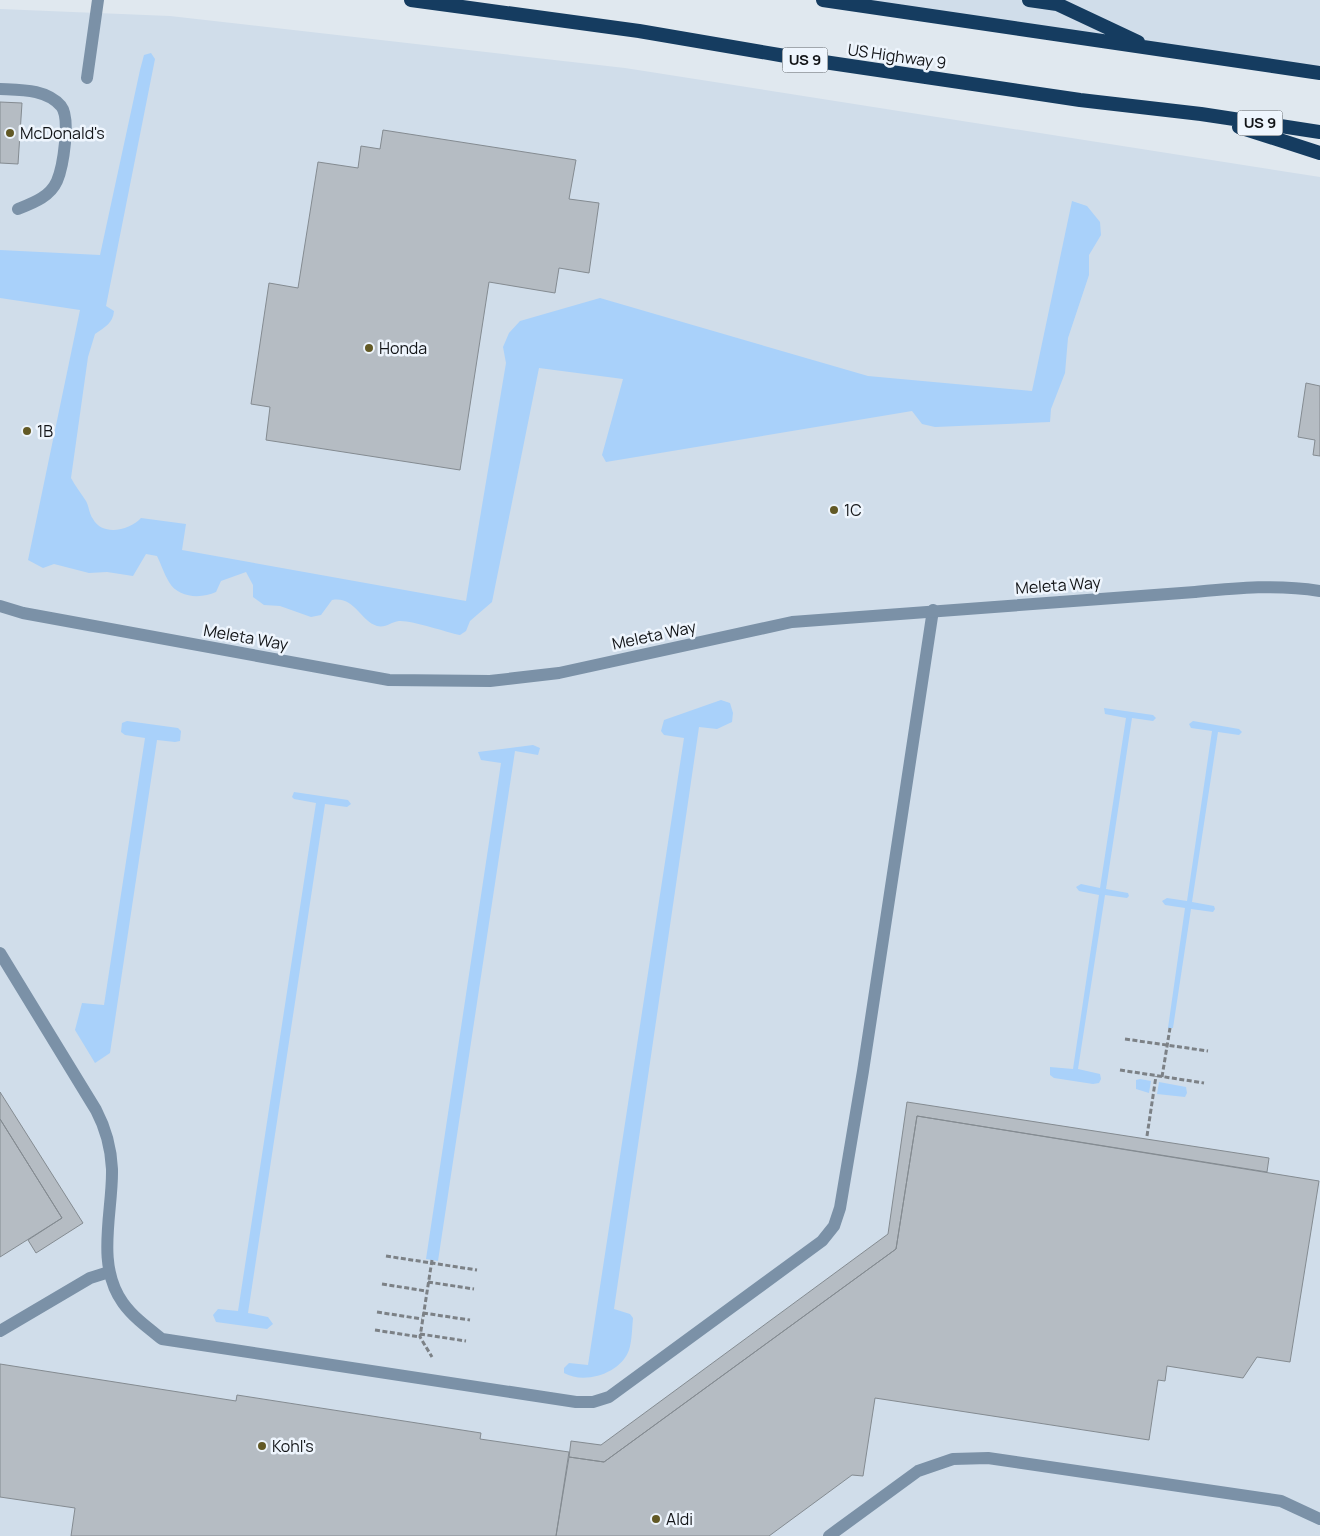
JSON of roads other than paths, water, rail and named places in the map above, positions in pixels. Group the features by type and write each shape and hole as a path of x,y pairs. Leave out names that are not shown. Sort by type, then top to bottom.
{"highway":[{"name":"US Highway 9","path":"411,0 639,31 797,58 1070,99 1200,114 1320,132"},
{"path":"823,0 1320,73"},
{"path":"1029,0 1057,4 1152,49"},
{"path":"1200,114 1320,153"}],"street":[{"path":"87,78 98,0"},
{"path":"0,89 29,90 48,96 62,107 68,126 57,182 40,200 18,209"},
{"name":"Meleta Way","path":"0,606 23,613 389,680 490,682 559,673 792,622 933,610 1176,594 1251,586 1294,587 1320,591"},
{"path":"0,954 96,1110 107,1133 112,1169 108,1204 109,1272 122,1302 142,1324 162,1339 576,1402 593,1402 609,1397 822,1240 834,1226 840,1208 863,1071 933,610"},
{"path":"0,1331 90,1278 109,1272"},
{"path":"829,1536 918,1470 953,1459 988,1458 1281,1501 1320,1519"}],"place":[{"name":"McDonald's","path":"10,133"},
{"name":"Honda","path":"369,348"},
{"name":"1B","path":"27,431"},
{"name":"1C","path":"834,510"},
{"name":"Kohl's","path":"262,1446"},
{"name":"Aldi","path":"656,1519"}]}
